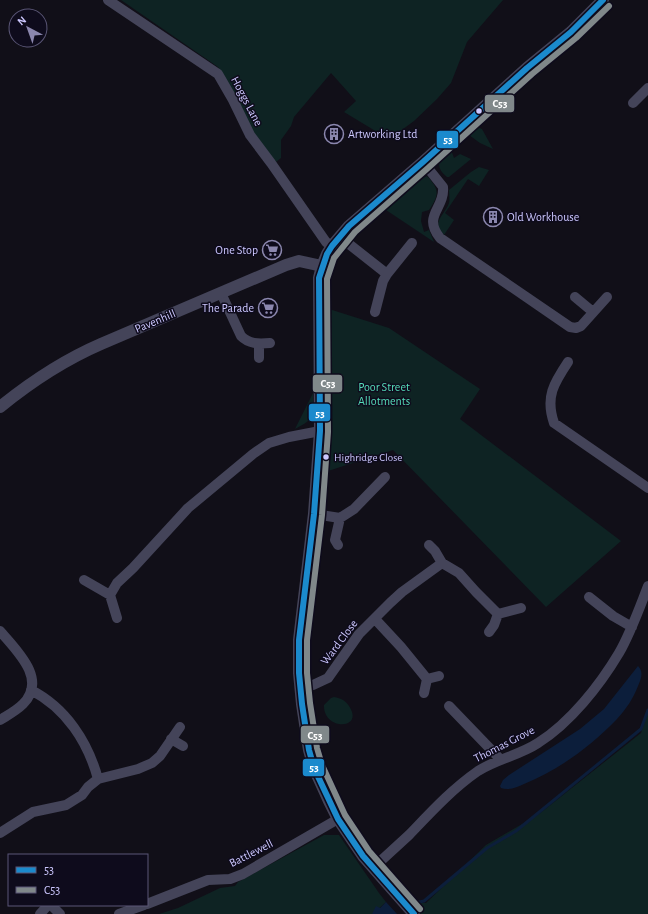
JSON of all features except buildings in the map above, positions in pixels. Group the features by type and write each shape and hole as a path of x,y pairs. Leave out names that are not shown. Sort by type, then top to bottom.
{"street":[{"name":"Hoggs Lane","path":"108,0 218,74 234,100 250,135 326,242 336,241 387,274"},
{"path":"414,914 363,856 338,819 320,783 309,750 299,673 300,635 314,514 320,431 319,278 322,266 336,241 349,226 423,162 527,68 571,32 603,0"},
{"path":"634,103 648,88"},
{"path":"423,162 443,187 442,199 433,218 435,231 440,238 570,327 576,328 581,326 607,297"},
{"path":"375,312 383,281 412,243"},
{"name":"Pavenhill","path":"2,402 40,376 77,355 278,268 294,262 303,262 322,266"},
{"path":"221,293 241,336 248,342 259,344 270,343"},
{"path":"575,297 593,312"},
{"path":"259,344 259,358"},
{"path":"568,362 556,379 552,389 550,408 554,423 648,488"},
{"path":"110,595 118,584 188,508 253,454 269,443 289,437 320,431"},
{"path":"314,514 340,518 354,509 385,477"},
{"path":"338,545 335,540 340,518"},
{"path":"429,545 435,550 442,563 459,573 471,588 498,614"},
{"name":"Ward Close","path":"300,687 313,686 328,678 355,639 396,597 442,563"},
{"path":"84,580 110,595 117,618"},
{"name":"Thomas Grove","path":"373,868 458,787 479,771 538,743 575,712 598,685 619,653 632,627 648,586"},
{"path":"589,597 612,616 632,627"},
{"path":"498,614 521,608"},
{"path":"489,632 494,625 498,614"},
{"name":"Ward Close","path":"375,619 401,647 427,679"},
{"path":"0,630 20,654 28,667 32,683 31,690 24,703 18,709 0,720"},
{"path":"424,693 427,679 439,676"},
{"path":"31,690 48,699 76,729 90,755 98,780"},
{"path":"449,706 500,760"},
{"path":"3,834 33,812 66,805 82,795 88,787 98,780 138,769 152,763 160,756 180,728"},
{"path":"171,739 183,746"},
{"name":"Battlewell","path":"148,904 208,880 230,878 243,874 338,819"},
{"path":"40,914 47,906"},
{"path":"53,906 60,914"},
{"name":"Battlewell","path":"119,914 143,906"}],"green space":[{"path":"121,0 503,0 467,42 451,83 414,121 399,132 387,138 344,112 356,101 331,73 294,117 291,126 281,140 281,158 276,162 258,142 232,89 218,67"},
{"path":"477,127 482,129 493,149 480,143 469,135"},
{"path":"451,150 454,158 460,154 471,159 447,177 439,166 441,159"},
{"path":"479,167 489,170 479,186 468,179 445,213 454,220 444,235 438,226 438,222 449,203 449,190"},
{"path":"427,176 434,185 437,193 429,210 422,212 421,221 424,232 429,230 434,242 383,208 413,183"},
{"name":"Poor Street Allotments","path":"329,309 389,328 480,389 460,419 621,541 546,607 393,450 325,472"},
{"path":"313,393 313,411 310,419 295,429"},
{"path":"334,697 343,700 349,706 352,714 352,720 348,723 336,723 330,720 325,713 324,705"},
{"path":"648,710 648,914 421,914 412,903 426,903 486,845 539,814 641,733"},
{"path":"324,835 339,835 386,902 373,914 159,914 178,908 220,888 235,886 238,882"}],"water":[{"path":"638,666 641,671 641,678 632,700 617,719 596,739 550,772 513,788 501,788 500,786 503,780 509,775 580,729 604,709"},
{"path":"386,902 397,914 372,914 376,906 380,908"}],"waterway":[{"path":"410,904 424,901 487,848 516,831 641,729 648,710"}],"transit line":[{"name":"53","path":"414,914 363,856 338,819 314,768 309,750 302,704 299,673 299,640 314,514 320,431 319,278 327,254 349,226 423,162 527,68 571,32 603,0"},
{"name":"C53","path":"420,909 369,851 345,815 322,765 317,748 310,703 307,673 307,640 322,515 328,432 327,279 334,258 355,232 532,74 576,38 609,6"}],"place":[{"name":"Artworking Ltd","path":"334,134"},
{"name":"Old Workhouse","path":"493,217"},
{"name":"One Stop","path":"272,250"},
{"name":"The Parade","path":"268,308"},
{"name":"Highridge Close","path":"326,457"}]}
